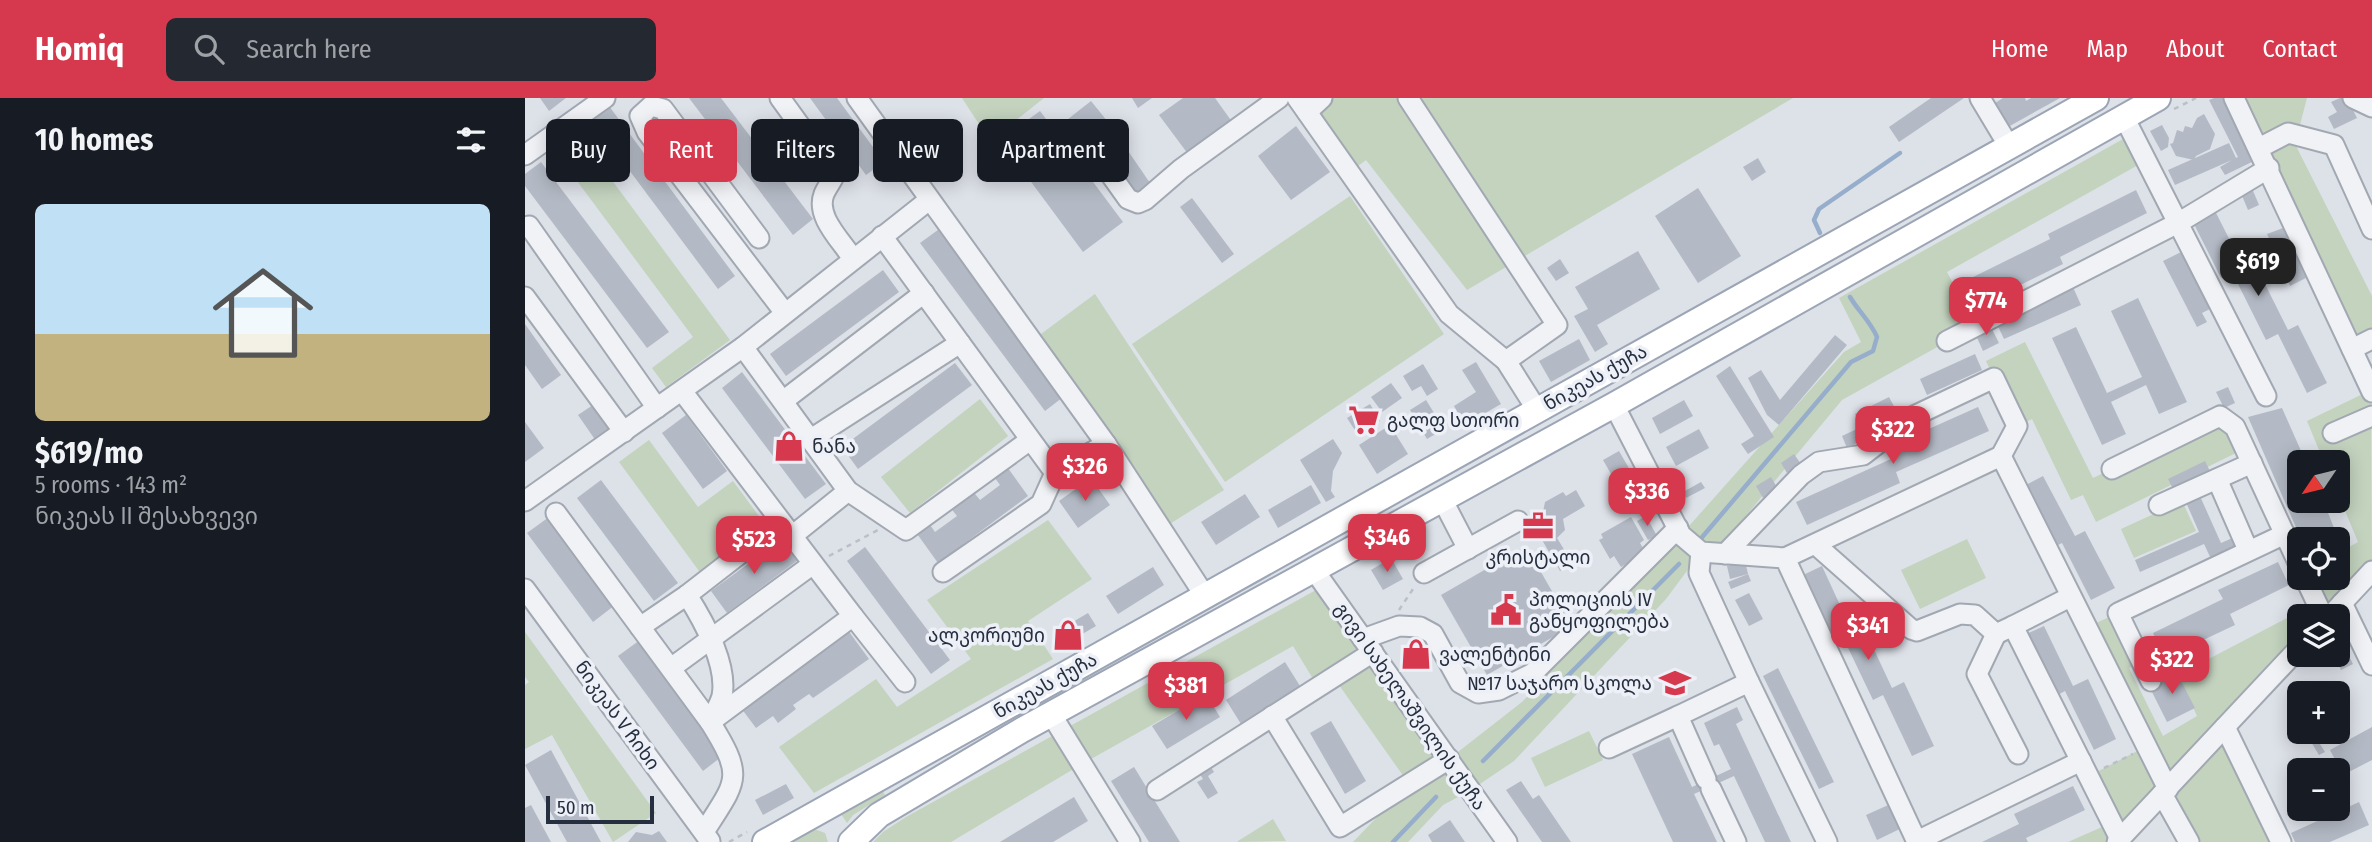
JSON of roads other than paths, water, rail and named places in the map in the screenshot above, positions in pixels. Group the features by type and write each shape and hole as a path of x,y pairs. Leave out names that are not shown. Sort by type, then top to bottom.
{"main road":[{"name":"ნიკეას ქუჩა","path":"851,842 879,815 1051,714 1614,405 2158,98"},
{"name":"ნიკეას ქუჩა","path":"765,842 2094,99"},
{"path":"1500,430 1515,458"},
{"path":"816,814 827,816 834,822 842,842"}],"street":[{"path":"525,155 605,98"},
{"path":"780,98 835,174 824,195 822,209 829,225 853,259"},
{"path":"857,98 1106,444 1205,596"},
{"path":"1116,182 1128,199 1137,203 1145,200 1181,169 1279,98"},
{"path":"1322,98 1302,105 1449,314 1506,361 1537,410"},
{"path":"1408,98 1557,325 1506,361"},
{"path":"1980,98 2010,148"},
{"path":"2234,98 2372,392"},
{"path":"2353,98 2372,107"},
{"path":"759,238 663,109 651,106 640,116 647,132 785,313"},
{"path":"2124,117 2266,396"},
{"path":"2259,148 2288,133 2334,145 2372,229"},
{"path":"1947,341 2178,223 2269,168"},
{"path":"525,500 743,347 929,200"},
{"path":"525,227 529,226 657,408"},
{"path":"882,236 1055,473"},
{"path":"783,401 924,293"},
{"path":"525,297 624,432"},
{"path":"2352,349 2372,339"},
{"path":"811,439 960,342"},
{"path":"743,347 848,491 906,530 1030,440"},
{"path":"1614,405 1681,535 1701,552 1725,554 1785,558 2001,456 2017,426 1994,378 1914,416 1863,455 1819,462 1801,475 1725,554"},
{"path":"682,391 905,682"},
{"path":"2112,469 2220,416 2235,427 2287,538"},
{"path":"2333,432 2372,416"},
{"path":"943,572 1041,504 1055,473 1106,444"},
{"path":"2001,456 2189,842"},
{"path":"2159,505 2252,463"},
{"path":"2217,479 2248,550"},
{"path":"640,627 848,491"},
{"path":"1442,499 1468,549"},
{"path":"555,513 671,668 729,752 735,777 707,837"},
{"path":"1423,573 1518,521"},
{"path":"1157,790 1272,716 1383,633 1399,626 1420,627 1433,634 1460,683 1478,693 1499,690 1533,673 1678,528"},
{"path":"2151,681 2118,612 2285,534"},
{"path":"1816,545 1911,629 1922,631 1960,614 1975,615 2004,630 2085,768 2118,841 2287,661"},
{"path":"1701,552 1699,573 1827,842"},
{"path":"1785,558 1917,842 2085,768"},
{"path":"671,668 813,564"},
{"name":"გივი სახელაშვილის ქუჩა","path":"1314,570 1507,842"},
{"path":"2342,604 2372,571"},
{"name":"ნიკეას V ჩიხი","path":"525,589 707,837"},
{"path":"687,595 712,638 722,678 722,696 710,722"},
{"path":"2018,754 1977,674 2004,630 2070,597"},
{"path":"710,722 853,616"},
{"path":"2350,631 2372,664"},
{"path":"1609,748 1749,682"},
{"path":"1051,714 1121,839"},
{"path":"1272,716 1340,827 1449,759"},
{"path":"1678,716 1736,842"},
{"path":"2225,727 2281,842"}],"waterway":[{"path":"1820,233 1814,220 1819,209 1900,153"},
{"path":"1698,542 1851,362 1873,351 1877,337 1850,297"},
{"path":"1483,761 1679,564"},
{"path":"1393,842 1436,797"}],"place":[{"name":"გალფ სთორი","path":"1364,420"},
{"name":"ნანა","path":"789,446"},
{"name":"კრისტალი","path":"1538,526"},
{"name":"პოლიციის IV განყოფილება","path":"1506,610"},
{"name":"ალკორიუმი","path":"1068,635"},
{"name":"ვალენტინი","path":"1416,654"},
{"name":"№17 საჯარო სკოლა","path":"1675,683"}]}
